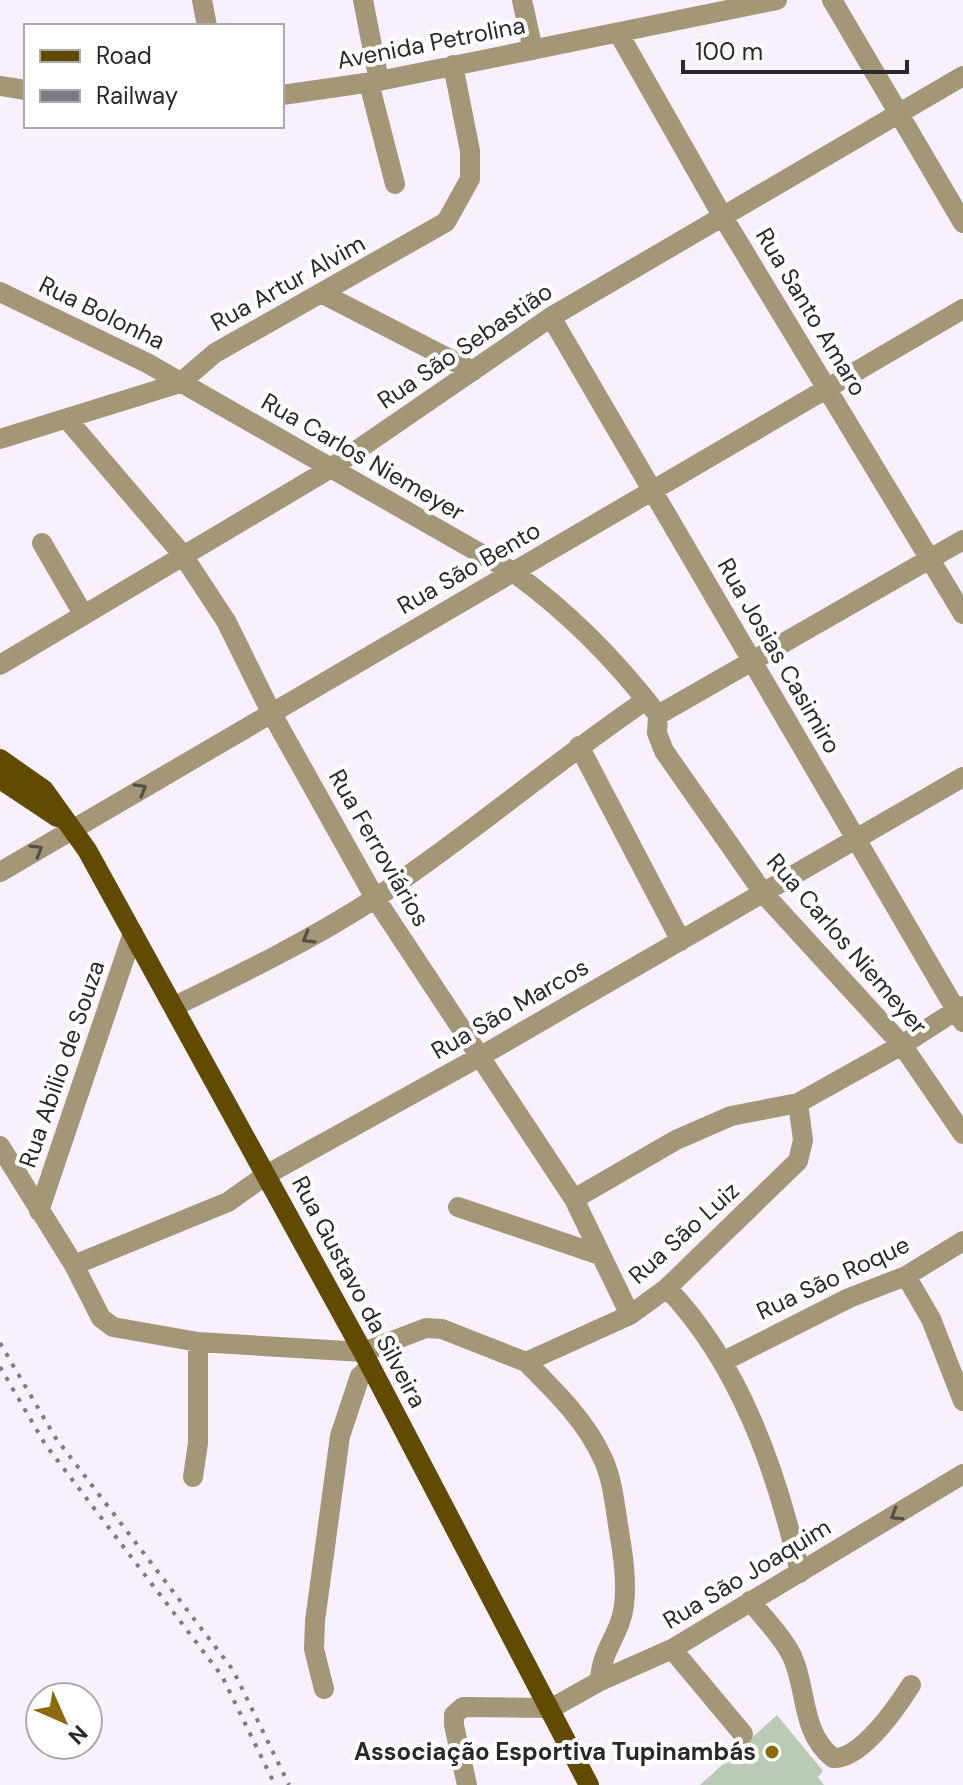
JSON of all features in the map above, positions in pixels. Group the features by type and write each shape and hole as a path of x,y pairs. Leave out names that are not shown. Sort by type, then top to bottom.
{"main road":[{"name":"Rua Gustavo da Silveira","path":"0,759 44,790 73,828 175,1006 366,1360 552,1708 589,1785"},
{"name":"Rua Gustavo da Silveira","path":"0,779 73,828"}],"street":[{"path":"202,0 207,24"},
{"path":"363,0 374,82 395,184"},
{"path":"522,0 533,50"},
{"name":"Avenida Petrolina","path":"284,95 374,82 777,0"},
{"path":"832,0 963,223"},
{"name":"Rua Santo Amaro","path":"619,34 723,217 963,614"},
{"name":"Rua Artur Alvim","path":"0,439 180,383 215,353 446,222 470,179 470,151 453,65"},
{"name":"Rua São Sebastião","path":"0,665 331,468 551,317 963,76"},
{"path":"0,86 24,90"},
{"name":"Rua Bolonha","path":"0,292 147,363 180,383"},
{"path":"323,294 473,371"},
{"name":"Rua São Bento","path":"0,872 963,309"},
{"name":"Rua Josias Casimiro","path":"551,317 856,839 961,1012"},
{"name":"Rua Carlos Niemeyer","path":"180,383 513,572 588,632 652,708 664,751 764,894 902,1045 963,1134"},
{"name":"Rua Ferroviários","path":"67,419 182,554 226,621 272,714 375,898 574,1199 630,1315"},
{"path":"175,1006 279,956 375,898 579,746 652,708 753,662 963,540"},
{"path":"42,543 83,614"},
{"path":"579,746 681,941"},
{"name":"Rua São Marcos","path":"74,1265 228,1202 266,1175 481,1056 963,777"},
{"name":"Rua Abilio de Souza","path":"39,1211 133,933"},
{"path":"574,1199 676,1140 731,1116 798,1103 961,1012"},
{"name":"Rua São Luiz","path":"526,1362 630,1315 667,1288 798,1161 803,1140 798,1103"},
{"path":"0,1146 74,1265 101,1318 123,1332 366,1360 426,1328 456,1333 526,1362 558,1394 586,1430 604,1460 612,1488 625,1597 617,1629 602,1656 600,1681"},
{"path":"458,1207 600,1255"},
{"name":"Rua São Roque","path":"724,1361 849,1298 906,1276 963,1241"},
{"path":"906,1276 931,1319 963,1401"},
{"path":"667,1288 687,1308 724,1361 785,1508 800,1573"},
{"path":"193,1477 198,1443 198,1342"},
{"path":"324,1689 314,1649 315,1621 340,1436 366,1360"},
{"name":"Rua São Joaquim","path":"552,1708 600,1681 672,1649 963,1474"},
{"path":"750,1601 792,1657 808,1723 817,1741 833,1758 847,1755 887,1722 911,1685"},
{"path":"672,1649 743,1734"},
{"path":"467,1785 454,1725 458,1711 470,1706 552,1708"}],"green space":[{"name":"Associação Esportiva Tupinambás","path":"777,1715 823,1771 818,1777 824,1785 700,1785"}],"railway":[{"path":"0,1343 55,1437 233,1670 289,1785"},
{"path":"0,1367 45,1444 222,1676 275,1785"}],"place":[{"name":"Associação Esportiva Tupinambás","path":"772,1752"}]}
